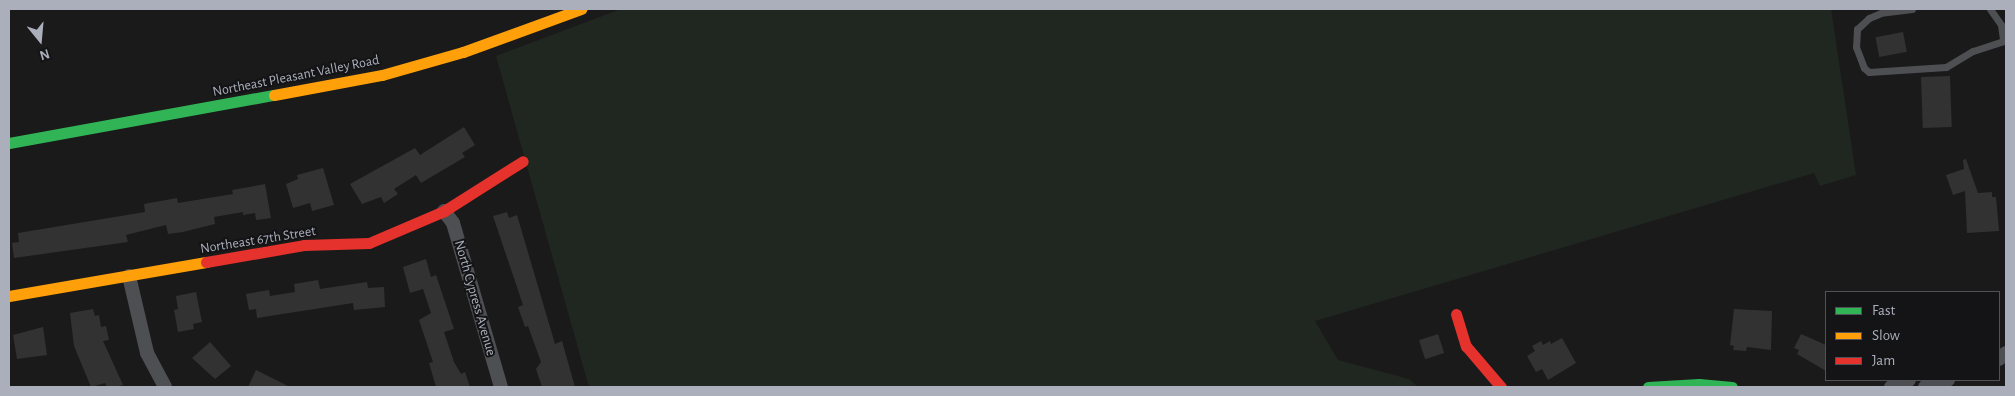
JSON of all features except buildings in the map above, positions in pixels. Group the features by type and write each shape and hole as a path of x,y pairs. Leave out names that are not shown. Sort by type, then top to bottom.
{"street":[{"name":"Northeast Pleasant Valley Road","path":"9,143 382,75 463,52 581,9"},
{"name":"Northeast 67th Street","path":"9,296 304,245 370,243 444,211 523,161"},
{"name":"North Cypress Avenue","path":"444,211 453,223 501,387"},
{"path":"128,276 147,353 165,387"},
{"path":"1456,314 1466,346 1501,387"},
{"path":"1891,387 1906,381"},
{"path":"1925,387 1945,381"},
{"path":"1648,387 1699,384 1732,387"}],"lane":[{"path":"1912,9 1880,14 1869,18 1857,29 1856,48 1864,68 1869,72 1946,67 1973,51 2005,40 2001,25 1990,9"}],"shaded area":[{"path":"621,9 1831,9 1856,175 1820,186 1814,173 1315,321 1338,360 1409,379 1418,387 589,387 496,56"}],"traffic: fast":[{"path":"9,143 274,95"},
{"path":"1648,387 1699,384 1732,387"}],"traffic: slow":[{"path":"274,95 382,75 463,52 581,9"},
{"path":"9,296 206,262"}],"traffic: jam":[{"path":"206,262 304,245 369,243 444,211 523,161"},
{"path":"1456,314 1466,346 1501,387"}]}
